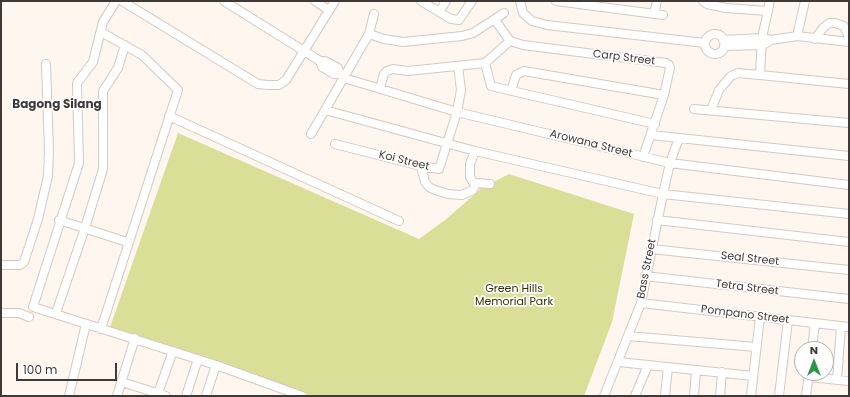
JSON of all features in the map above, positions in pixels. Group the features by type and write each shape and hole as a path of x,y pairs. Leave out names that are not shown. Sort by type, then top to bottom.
{"street":[{"path":"116,1 103,22 93,62 77,83 79,163 32,308 56,313 101,329 134,338 216,365 302,396"},
{"path":"122,1 258,84 279,84 286,80 335,1"},
{"path":"224,1 304,50"},
{"path":"315,1 329,10"},
{"path":"421,1 451,19 459,20 472,1"},
{"path":"439,12 446,1"},
{"path":"520,1 523,13 532,21 547,25 705,43"},
{"path":"556,1 663,15"},
{"path":"654,14 657,1"},
{"path":"703,1 706,4 731,5 768,11"},
{"path":"760,75 762,41 770,1"},
{"path":"797,36 805,1"},
{"path":"311,134 342,76 370,34 374,14"},
{"path":"370,34 384,39 403,42 440,40 473,33 504,14"},
{"path":"380,88 384,74 387,70 393,69 408,71 485,63 510,41 495,20"},
{"path":"815,39 823,28 829,23 836,23 844,26 849,37"},
{"path":"101,32 142,55 178,90 127,242 101,329"},
{"path":"718,34 724,43 719,53 713,54 709,52 705,43 707,38 711,35 718,34"},
{"path":"724,43 762,41 797,36 849,42"},
{"name":"Carp Street","path":"510,41 539,48 666,63 670,68 664,95 643,157"},
{"path":"56,313 85,228 102,169 103,91 118,68 125,45"},
{"name":"Arowana Street","path":"304,50 320,61 322,67 334,74 457,112 670,163 849,185"},
{"path":"485,63 491,86 655,124"},
{"path":"1,265 20,264 24,262 43,198 49,165 46,64"},
{"name":"Koi Street","path":"335,144 439,169 457,112 461,90 458,66"},
{"path":"510,91 516,75 524,70 664,95"},
{"path":"710,110 720,90 731,76 738,73 849,84"},
{"path":"694,109 849,123"},
{"path":"325,110 475,151 663,194 849,214"},
{"path":"169,116 398,221"},
{"path":"651,135 849,156"},
{"name":"Bass Street","path":"604,396 619,362 641,303 645,276 670,163 679,138"},
{"path":"475,151 470,172 473,182 490,184"},
{"path":"422,166 425,182 429,187 435,190 462,195 473,190 476,183"},
{"path":"60,220 127,242"},
{"path":"657,220 849,242"},
{"name":"Seal Street","path":"651,248 849,270"},
{"name":"Tetra Street","path":"645,276 849,299"},
{"name":"Pompano Street","path":"641,303 845,327"},
{"path":"1,313 19,313 29,317"},
{"path":"751,396 760,317"},
{"path":"779,396 788,320"},
{"path":"813,341 815,323"},
{"path":"69,396 86,324"},
{"path":"837,380 845,327"},
{"path":"628,336 756,347"},
{"path":"117,396 134,338"},
{"path":"122,382 160,395 173,351"},
{"path":"186,396 198,359"},
{"path":"619,362 753,376"},
{"path":"206,396 216,365"},
{"path":"635,396 648,365"},
{"path":"665,396 668,367"},
{"path":"694,396 696,370"},
{"path":"720,396 722,372"},
{"path":"834,379 849,381"},
{"path":"806,396 808,381"}],"green space":[{"name":"Green Hills Memorial Park","path":"178,133 419,239 445,220 482,188 509,174 634,214 612,322 584,396 312,396 109,330"}],"district":[{"name":"Bagong Silang","path":"57,105"}]}
